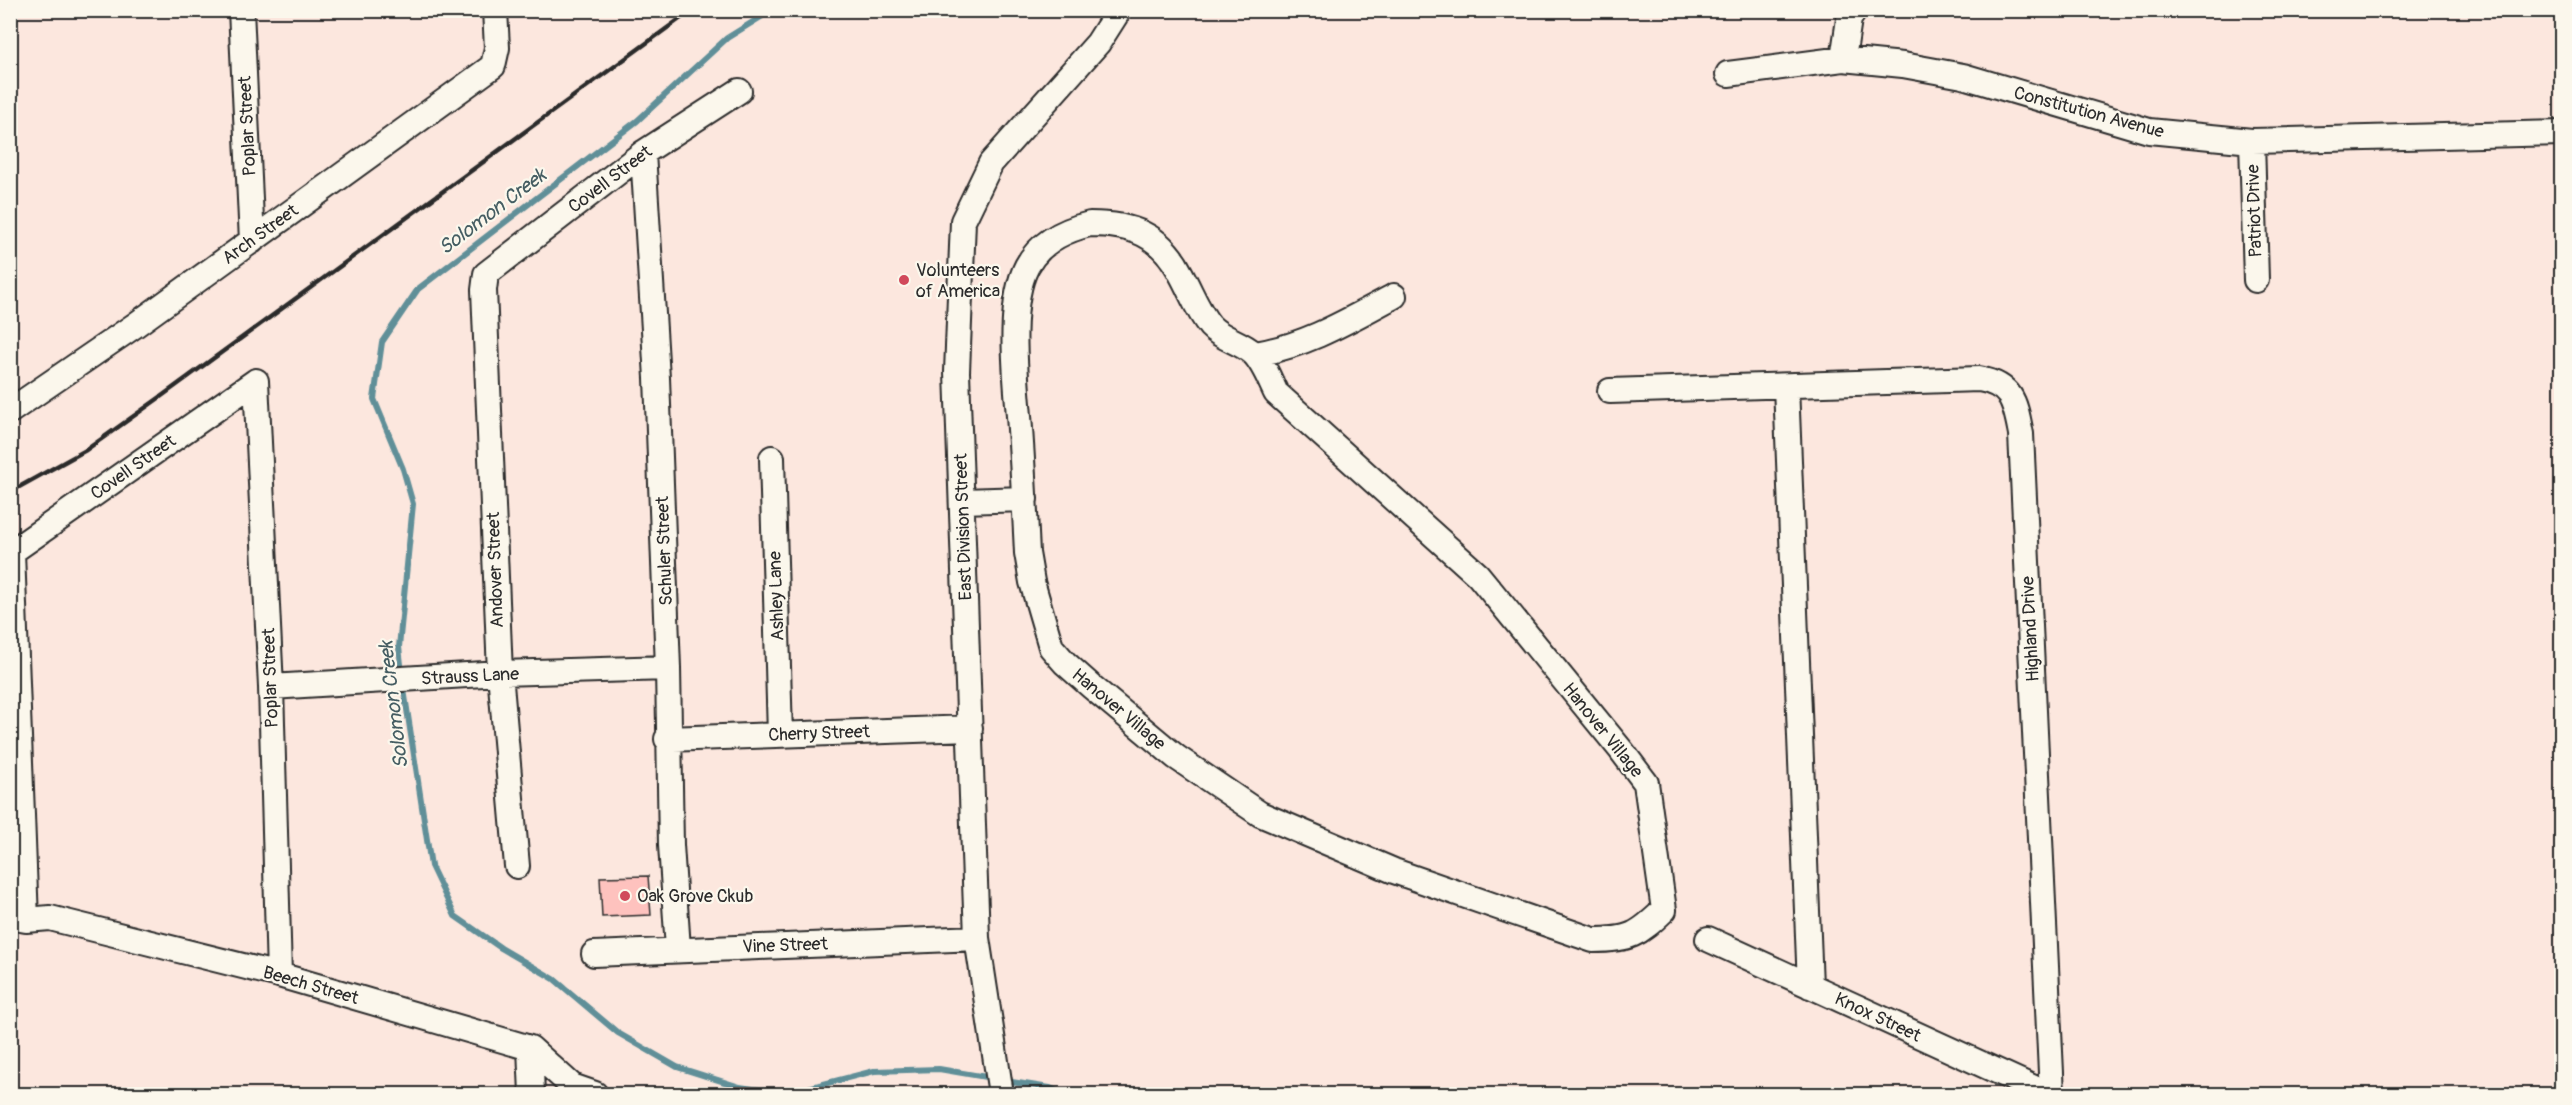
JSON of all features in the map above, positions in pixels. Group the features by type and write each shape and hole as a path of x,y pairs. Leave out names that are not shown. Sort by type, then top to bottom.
{"street":[{"name":"Poplar Street","path":"242,10 252,241"},
{"name":"Arch Street","path":"10,411 252,241 493,66 496,48 495,10"},
{"name":"East Division Street","path":"1001,1095 977,938 957,372 963,221 991,163 1098,43 1119,10"},
{"path":"1842,59 1849,19 1855,10"},
{"name":"Constitution Avenue","path":"1728,74 1842,59 1903,65 1963,76 2149,131 2252,141 2562,133"},
{"name":"Covell Street","path":"486,274 643,153 739,92"},
{"name":"Patriot Drive","path":"2252,141 2256,280"},
{"name":"Schuler Street","path":"643,153 657,378 668,668 668,739 678,949"},
{"name":"Hanover Village","path":"1090,224 1118,224 1141,231 1164,250 1180,271 1197,310 1213,329 1255,354 1276,393 1478,575 1646,783 1664,910 1639,933 1616,940 1593,940 1394,871 1260,814 1176,756 1092,687 1051,647 1032,582 1027,553 1014,346 1018,289 1028,265 1046,244 1067,230 1090,224"},
{"name":"Andover Street","path":"486,274 484,290 500,673 517,866"},
{"path":"1255,354 1306,342 1394,296"},
{"name":"Highland Drive","path":"1610,392 1979,379 1997,382 2008,393 2016,409 2021,434 2037,1092"},
{"name":"Poplar Street","path":"256,381 271,687 279,975"},
{"name":"Covell Street","path":"11,553 256,381"},
{"path":"1786,386 1810,986"},
{"name":"Ashley Lane","path":"772,458 780,735"},
{"path":"963,501 1024,499"},
{"path":"11,553 18,919"},
{"name":"Strauss Lane","path":"271,687 500,673 668,668"},
{"name":"Cherry Street","path":"668,739 970,728"},
{"name":"Beech Street","path":"18,919 50,918 279,975 530,1048 572,1086 596,1095"},
{"name":"Vine Street","path":"594,954 977,938"},
{"name":"Knox Street","path":"1708,939 2037,1092"},
{"path":"530,1048 532,1095"}],"building":[{"name":"Oak Grove Ckub","path":"648,876 651,915 602,917 600,877"}],"waterway":[{"name":"Solomon Creek","path":"402,673 399,647 413,504 403,469 374,399 382,342 418,289 637,121 727,38 772,10"},
{"name":"Solomon Creek","path":"403,683 431,866 455,916 501,948 554,979 618,1033 677,1067 740,1087 785,1094 874,1071 939,1069 992,1078"},
{"name":"Solomon Creek","path":"1005,1081 1050,1088 1063,1094"}],"railway":[{"path":"10,492 86,450 692,10"}],"place":[{"name":"Volunteers of America","path":"904,280"},
{"name":"Oak Grove Ckub","path":"625,896"}]}
